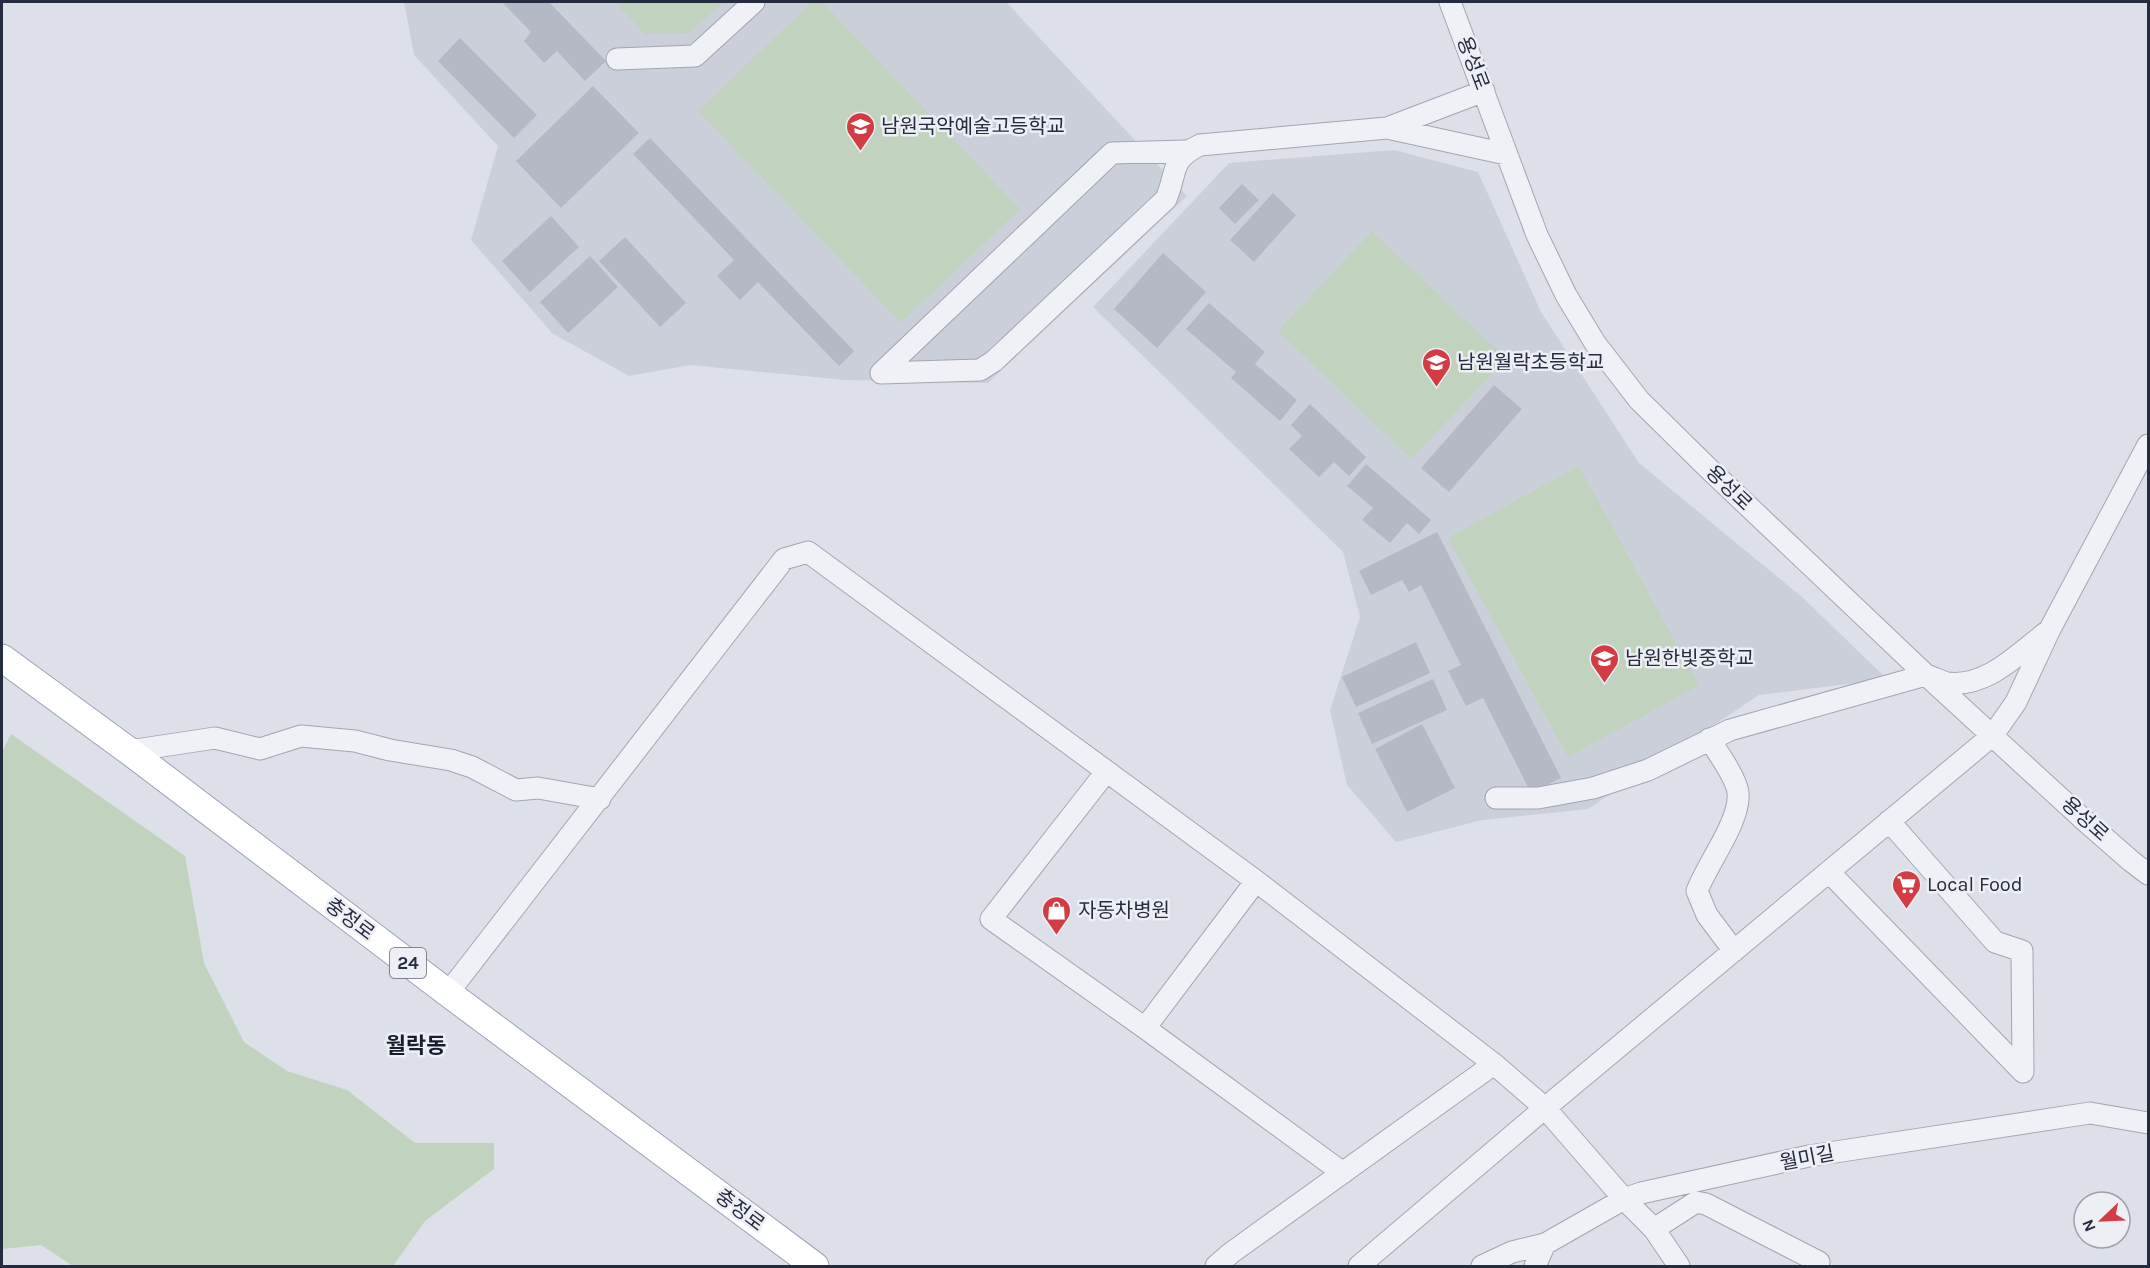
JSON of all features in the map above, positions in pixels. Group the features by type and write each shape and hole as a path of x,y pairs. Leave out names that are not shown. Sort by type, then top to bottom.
{"main road":[{"name":"충정로","path":"2,658 815,1266"}],"street":[{"path":"617,59 695,56 754,2"},
{"name":"용성로","path":"1449,2 1538,235 1566,295 1595,343 1639,400 1926,675 2083,819 2148,874"},
{"path":"1186,151 1177,162 1173,182 1166,199 994,361 980,370 880,373 1112,153 1186,151 1200,145 1387,128 1484,91"},
{"path":"1387,128 1506,154"},
{"path":"1359,1266 1993,735 2016,702 2050,629 2148,445"},
{"path":"448,993 600,800 784,559 808,552 1256,881 1494,1064 1545,1108 1624,1199 1654,1229 1679,1266"},
{"path":"1496,798 1538,798 1593,788 1648,770 1730,730 1926,675 1945,682 1973,681 1991,675 2050,629"},
{"path":"129,752 215,738 260,749 301,736 355,741 390,750 451,760 472,767 516,790 538,788 600,800"},
{"path":"1709,739 1725,763 1738,793 1732,823 1702,876 1697,891 1707,915 1734,951"},
{"path":"1106,772 991,919 1343,1173"},
{"path":"1829,872 2023,1072 2022,951 1995,942 1890,821"},
{"path":"1145,1028 1256,881"},
{"path":"1230,1262 1343,1173 1494,1064"},
{"name":"월미길","path":"1482,1266 1512,1252 1545,1244 1624,1199 1641,1193 1809,1156 2090,1113 2148,1123"},
{"path":"1654,1229 1696,1202 1706,1204 1819,1262"},
{"path":"1534,1266 1545,1244"}],"shaded area":[{"path":"404,2 1006,2 1187,196 988,383 845,380 690,365 629,376 552,333 471,240 498,146 414,55"},
{"path":"1394,150 1478,172 1541,312 1639,463 1802,597 1887,679 1759,695 1588,809 1482,820 1396,842 1347,785 1330,710 1360,617 1343,552 1093,307 1229,163"}],"green space":[{"path":"615,2 724,2 689,33 645,34"},
{"path":"812,2 822,2 1020,209 901,323 698,111"},
{"path":"1372,231 1506,359 1411,459 1278,331"},
{"path":"1579,466 1699,685 1568,757 1448,538"},
{"path":"11,734 185,856 204,963 244,1042 287,1071 347,1090 415,1143 494,1143 494,1169 425,1221 393,1266 73,1266 41,1245 2,1249 2,752"}],"building":[{"path":"502,2 549,2 606,61 585,81 557,51 544,63 524,41 531,32"},
{"path":"460,38 537,115 514,138 438,61"},
{"path":"593,86 639,133 561,208 516,161"},
{"path":"650,138 854,351 839,366 758,282 740,300 717,276 734,260 633,154"},
{"path":"1242,184 1259,200 1235,224 1219,208"},
{"path":"1273,193 1296,215 1254,262 1230,240"},
{"path":"551,216 579,247 530,292 502,261"},
{"path":"625,237 686,303 660,327 599,261"},
{"path":"1163,253 1206,292 1157,348 1114,309"},
{"path":"590,256 618,287 568,333 540,302"},
{"path":"1209,303 1265,352 1255,364 1297,400 1280,421 1231,378 1236,372 1186,329"},
{"path":"1494,385 1522,409 1449,492 1421,468"},
{"path":"1310,404 1366,457 1349,476 1334,462 1319,477 1289,449 1302,436 1291,425"},
{"path":"1366,464 1431,520 1419,534 1407,523 1390,543 1362,520 1373,508 1347,486"},
{"path":"1437,532 1561,778 1531,793 1483,698 1466,706 1448,671 1461,665 1421,585 1409,592 1402,580 1371,595 1359,571"},
{"path":"1416,642 1430,673 1356,707 1342,677"},
{"path":"1433,679 1447,710 1372,744 1358,713"},
{"path":"1422,724 1455,788 1407,812 1375,749"}],"place":[{"name":"남원국악예술고등학교","path":"860,152"},
{"name":"남원월락초등학교","path":"1436,388"},
{"name":"남원한빛중학교","path":"1604,684"},
{"name":"Local Food","path":"1906,910"},
{"name":"자동차병원","path":"1057,936"}],"district":[{"name":"월락동","path":"416,1046"}]}
